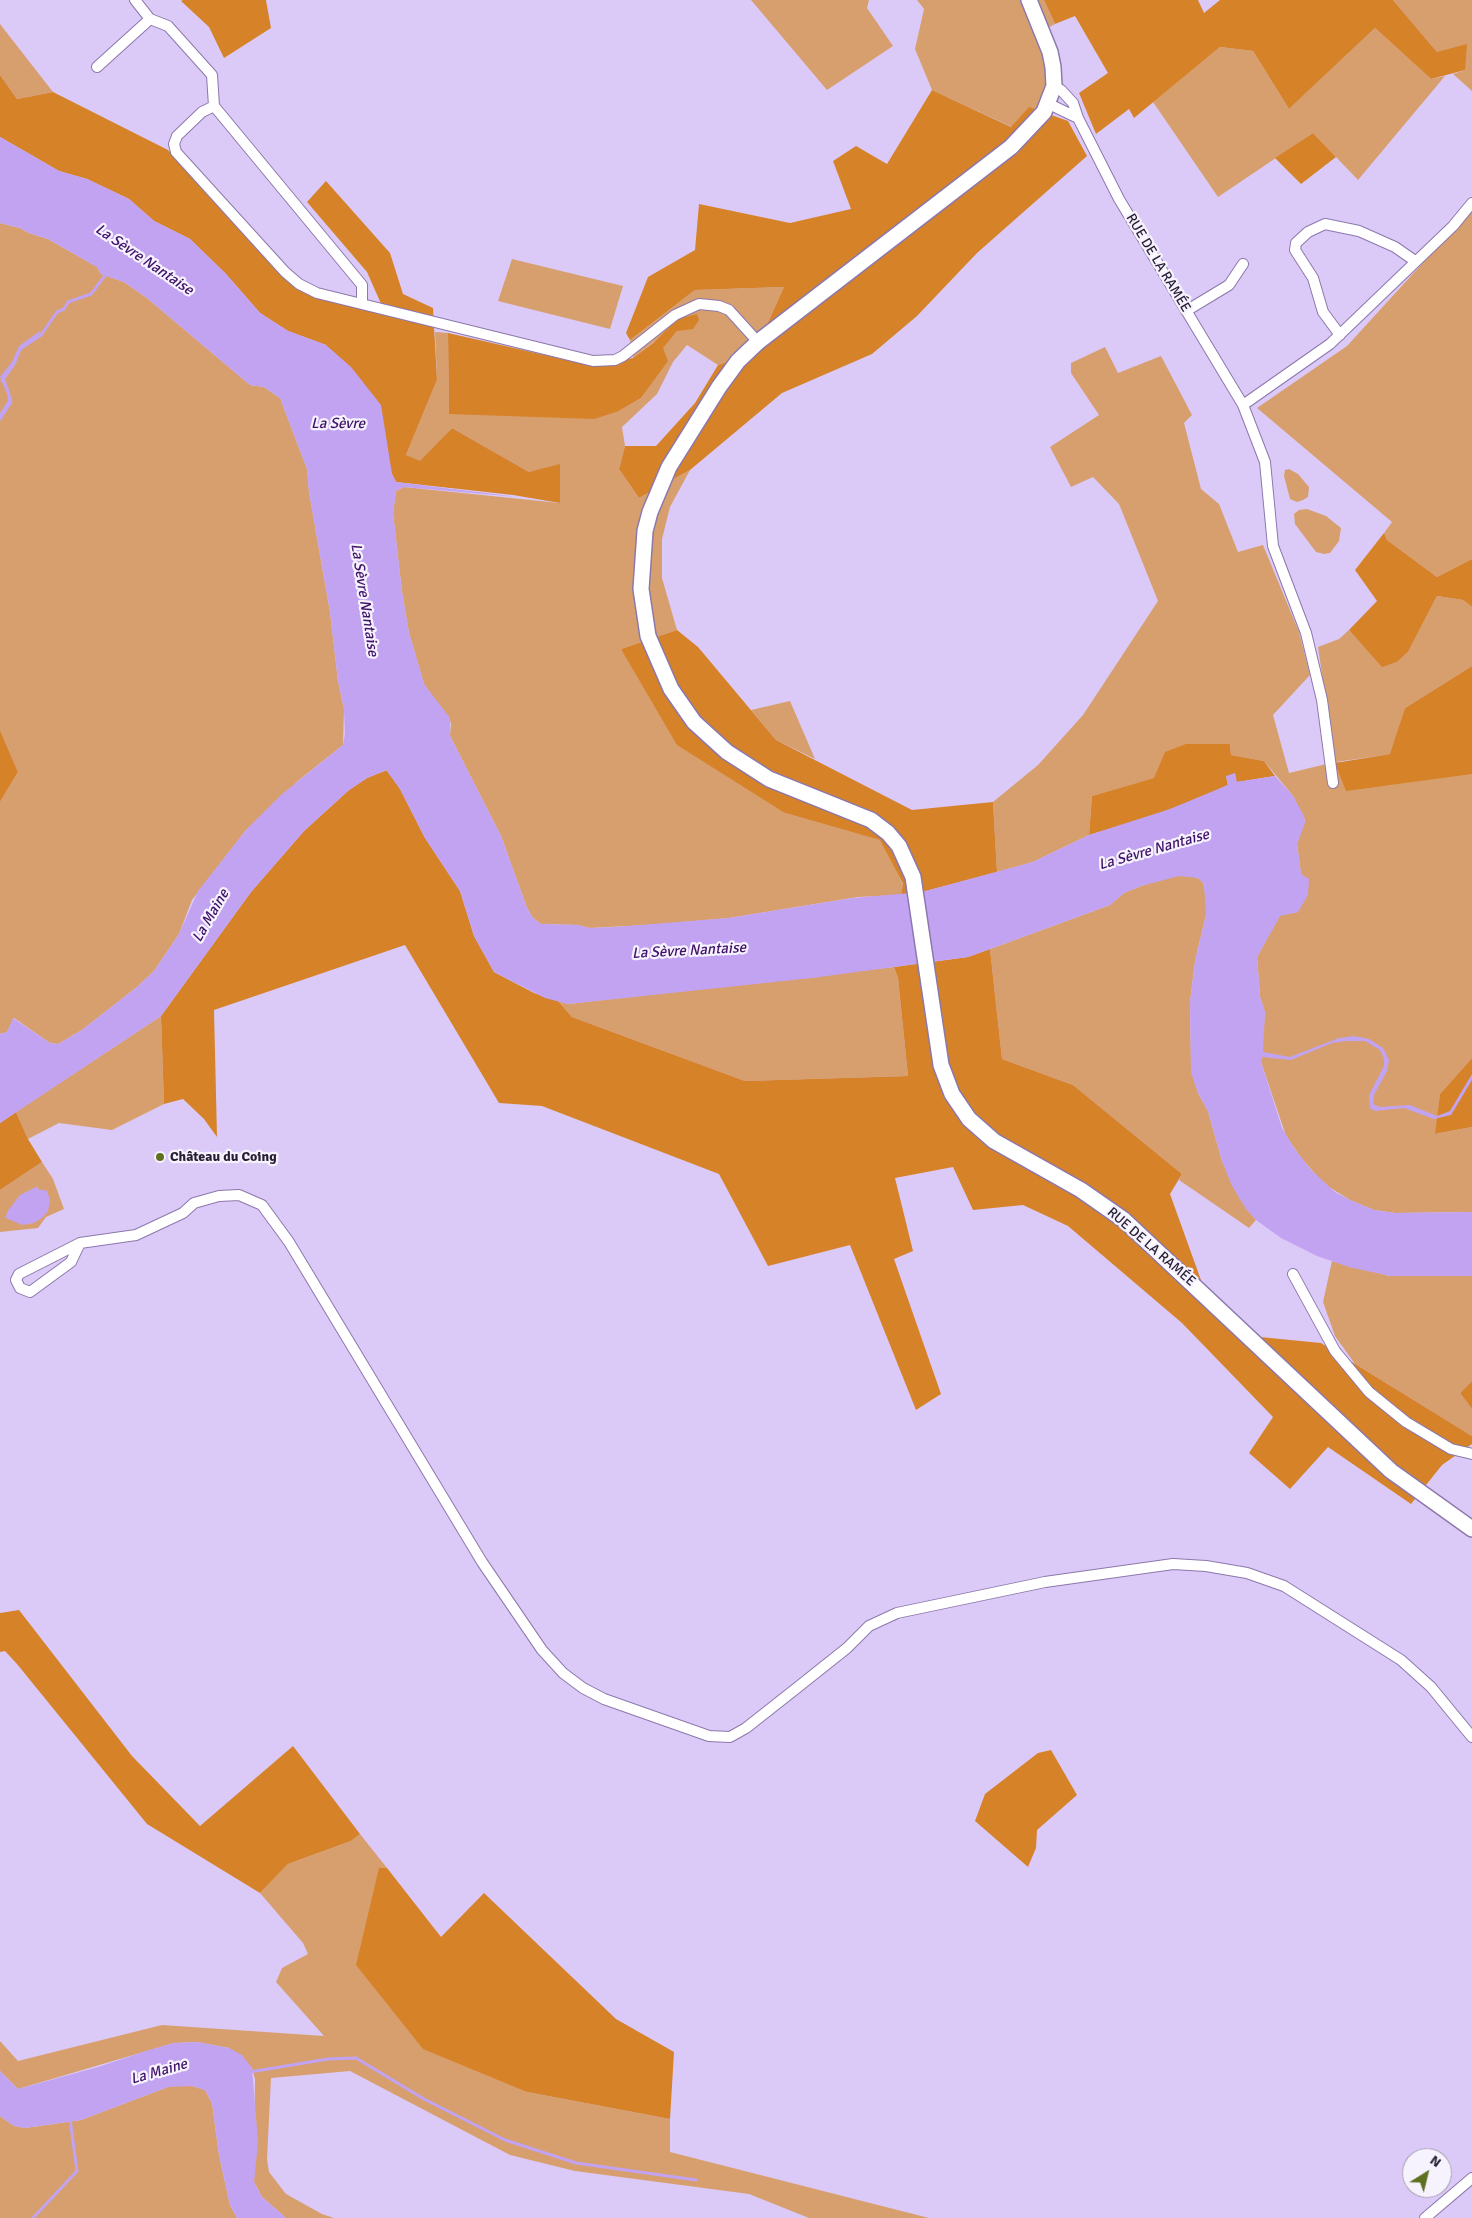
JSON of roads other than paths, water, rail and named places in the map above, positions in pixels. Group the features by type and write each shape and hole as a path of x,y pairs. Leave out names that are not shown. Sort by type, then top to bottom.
{"main road":[{"path":"1029,0 1050,52 1054,86 1049,104"},
{"name":"RUE DE LA RAMÉE","path":"1049,104 1032,127 1011,147 758,342 738,361 719,386 669,468 656,496 646,531 642,558 641,589 648,636 670,689 694,722 710,738 740,762 769,779 880,826 899,846 913,878 938,1050 944,1074 952,1094 978,1129 1021,1157 1081,1190 1124,1220 1391,1471 1427,1499 1472,1529"}],"street":[{"path":"134,0 150,20 168,26 212,75 214,106 362,285 362,304"},
{"path":"97,67 150,20"},
{"name":"RUE DE LA RAMÉE","path":"1054,86 1061,90 1073,103 1078,118 1119,198 1243,405 1265,462 1273,546 1306,633 1320,690 1334,783"},
{"path":"1049,104 1078,118"},
{"path":"214,106 202,112 177,136 174,144 176,152 299,284 317,293 593,361 615,360 623,356 674,315 699,304 719,306 729,310 758,342"},
{"path":"1243,405 1330,344 1453,226 1472,203"},
{"path":"1340,334 1323,312 1313,278 1294,250 1296,243 1308,232 1326,224 1358,231 1395,247 1415,261"},
{"path":"1186,311 1229,285 1243,264"},
{"path":"80,1243 71,1262 30,1292 20,1288 16,1280 19,1274 80,1243 136,1235 183,1214 194,1203 219,1196 239,1195 262,1206 289,1242 482,1562 542,1650 563,1673 583,1688 622,1705 709,1736 730,1737 746,1728 847,1648 869,1626 897,1613 1045,1582 1173,1564 1206,1566 1247,1573 1284,1586 1401,1660 1431,1687 1472,1737"},
{"path":"1293,1274 1335,1351 1369,1392 1406,1422 1451,1450 1472,1454"},
{"path":"1425,2218 1472,2178"}],"water":[{"path":"0,137 59,171 87,179 129,199 154,221 190,239 226,274 260,313 288,331 326,345 351,367 381,405 392,474 396,482 518,497 404,487 396,491 393,513 402,592 409,633 424,684 450,718 450,736 501,836 527,908 533,918 541,924 578,925 590,928 615,927 729,918 853,898 922,892 1033,862 1089,835 1170,809 1228,785 1226,776 1235,773 1237,782 1275,776 1293,796 1304,816 1305,823 1297,844 1301,874 1309,879 1308,895 1298,912 1280,916 1257,957 1260,997 1265,1012 1263,1052 1290,1057 1339,1038 1354,1036 1369,1039 1383,1048 1389,1060 1387,1071 1374,1095 1373,1104 1380,1107 1410,1105 1437,1116 1450,1111 1472,1074 1472,1080 1451,1115 1434,1119 1404,1108 1375,1111 1370,1108 1369,1095 1384,1066 1384,1059 1380,1050 1365,1041 1332,1043 1291,1060 1262,1057 1261,1062 1282,1128 1311,1170 1335,1192 1350,1200 1374,1210 1395,1213 1472,1212 1472,1276 1390,1276 1349,1267 1317,1256 1281,1238 1256,1220 1246,1209 1232,1186 1222,1161 1208,1111 1198,1093 1191,1073 1190,1002 1195,961 1206,915 1204,884 1198,878 1179,876 1141,886 1124,893 1110,905 968,957 812,978 568,1004 545,998 494,972 474,936 460,891 425,838 400,789 386,770 367,778 349,790 304,831 251,892 161,1016 0,1123 0,1034 7,1032 13,1018 50,1043 58,1044 82,1030 137,987 154,971 179,934 198,891 246,830 281,795 343,745 345,734 344,709 338,681 330,612 309,492 307,469 280,398 264,387 250,385 147,298 124,282 101,274 97,267 48,239 20,228 0,223"},
{"path":"40,331 41,335 20,350 15,363 4,376 12,399 0,418 0,413 9,399 0,377 12,362 19,346"},
{"path":"38,1186 38,1189 47,1191 50,1200 48,1211 42,1218 34,1223 22,1225 6,1218 7,1212 20,1195"},
{"name":"La Maine","path":"197,2042 229,2048 242,2055 252,2068 258,2142 254,2182 262,2197 286,2218 237,2218 230,2205 219,2155 212,2103 205,2090 192,2086 168,2087 81,2120 25,2128 14,2126 0,2116 0,2071 18,2089 98,2067 174,2043"}],"waterway":[{"path":"2,381 14,364 20,349 41,335 57,312 64,309 68,302 91,294 107,273"},
{"path":"0,419 11,402 9,398"},
{"path":"250,2072 328,2059 356,2058 424,2099 505,2140 576,2163 696,2180"},
{"path":"33,2218 77,2171 70,2119"}],"place":[{"name":"Château du Coing","path":"160,1157"}],"water label":[{"name":"La Sèvre Nantaise","path":"144,260"},
{"name":"La Sèvre","path":"338,424"},
{"name":"La Sèvre Nantaise","path":"364,600"},
{"name":"La Sèvre Nantaise","path":"1154,850"},
{"name":"La Sèvre Nantaise","path":"689,951"}]}
